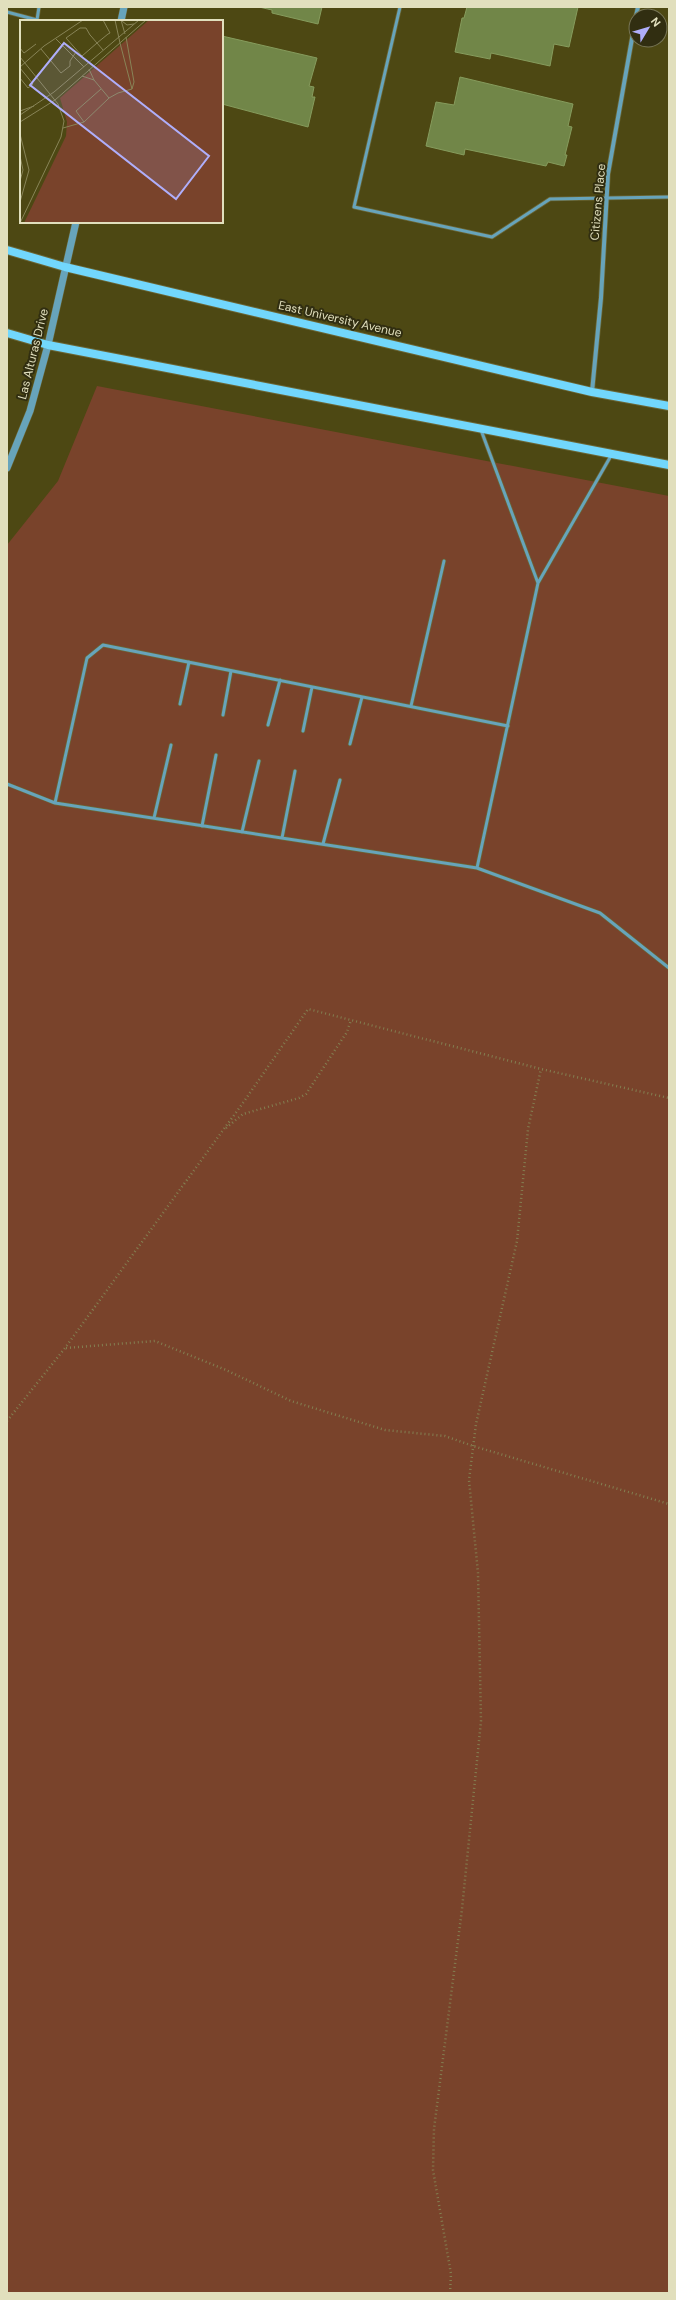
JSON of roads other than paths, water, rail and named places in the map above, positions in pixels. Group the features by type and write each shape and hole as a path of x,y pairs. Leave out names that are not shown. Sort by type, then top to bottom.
{"main road":[{"name":"East University Avenue","path":"7,250 65,267 592,392 669,406"},
{"path":"7,333 48,345 669,465"}],"street":[{"path":"121,20 124,7"},
{"name":"Citizens Place","path":"592,392 601,298 608,174 630,48"},
{"name":"Las Alturas Drive","path":"7,468 30,411 48,345 76,223"}],"lane":[{"path":"7,12 37,20 40,7"},
{"path":"400,7 354,208 492,237 550,199 669,197"},
{"path":"480,428 538,583"},
{"path":"478,868 538,583 612,454"},
{"path":"410,706 444,561"},
{"path":"55,803 87,658 103,645 508,726"},
{"path":"180,704 189,662"},
{"path":"223,715 232,671"},
{"path":"268,725 280,680"},
{"path":"303,731 312,687"},
{"path":"350,744 362,697"},
{"path":"154,818 170,745"},
{"path":"202,826 216,755"},
{"path":"242,832 259,761"},
{"path":"282,838 295,771"},
{"path":"323,844 340,780"},
{"path":"7,784 55,803 478,868 600,913 669,968"}]}
